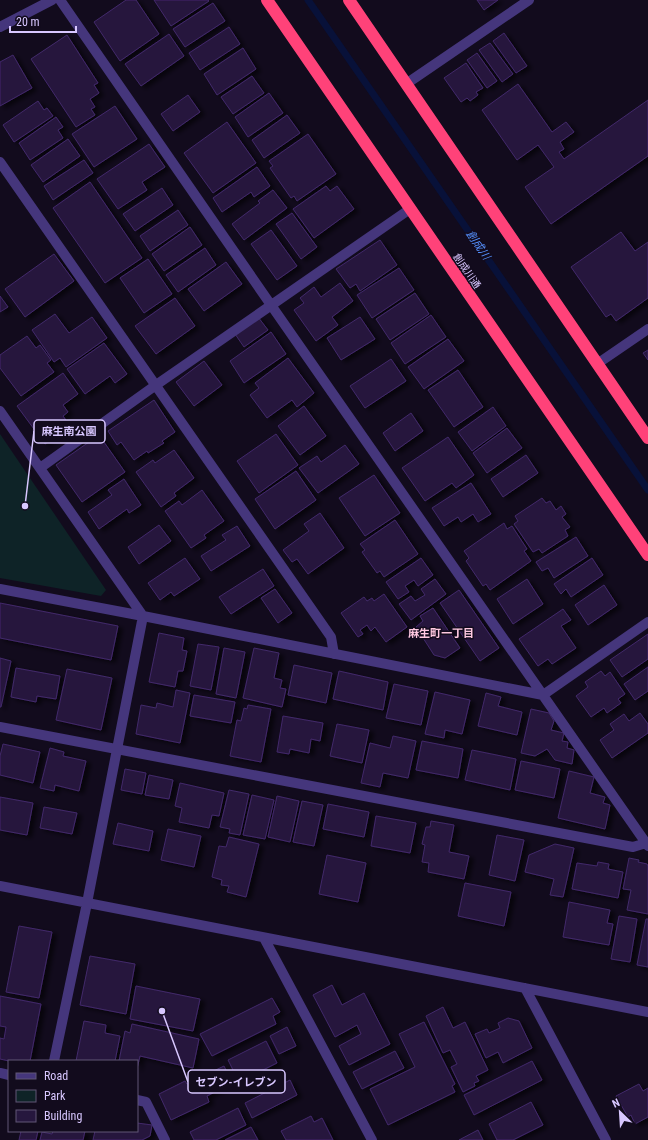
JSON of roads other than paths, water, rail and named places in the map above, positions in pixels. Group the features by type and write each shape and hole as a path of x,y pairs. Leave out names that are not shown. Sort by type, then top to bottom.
{"highway":[{"name":"創成川通","path":"267,0 648,555"},
{"path":"349,0 648,438"}],"street":[{"path":"0,26 52,0"},
{"path":"0,727 632,847 647,844 60,0"},
{"path":"406,84 529,0"},
{"path":"0,162 331,637 334,654"},
{"path":"40,468 156,385 410,209"},
{"path":"597,364 648,329"},
{"path":"0,411 143,616 87,903 54,1060"},
{"path":"0,589 543,695 648,622"},
{"path":"0,886 648,1012"},
{"path":"264,938 372,1140"},
{"path":"525,988 606,1140"},
{"path":"138,1100 146,1102 166,1140"}],"waterway":[{"name":"創成川","path":"308,0 648,490"}],"place":[{"name":"麻生南公園","path":"25,506"},
{"name":"セブン-イレブン","path":"162,1011"}],"district":[{"name":"麻生町一丁目","path":"441,633"}]}
